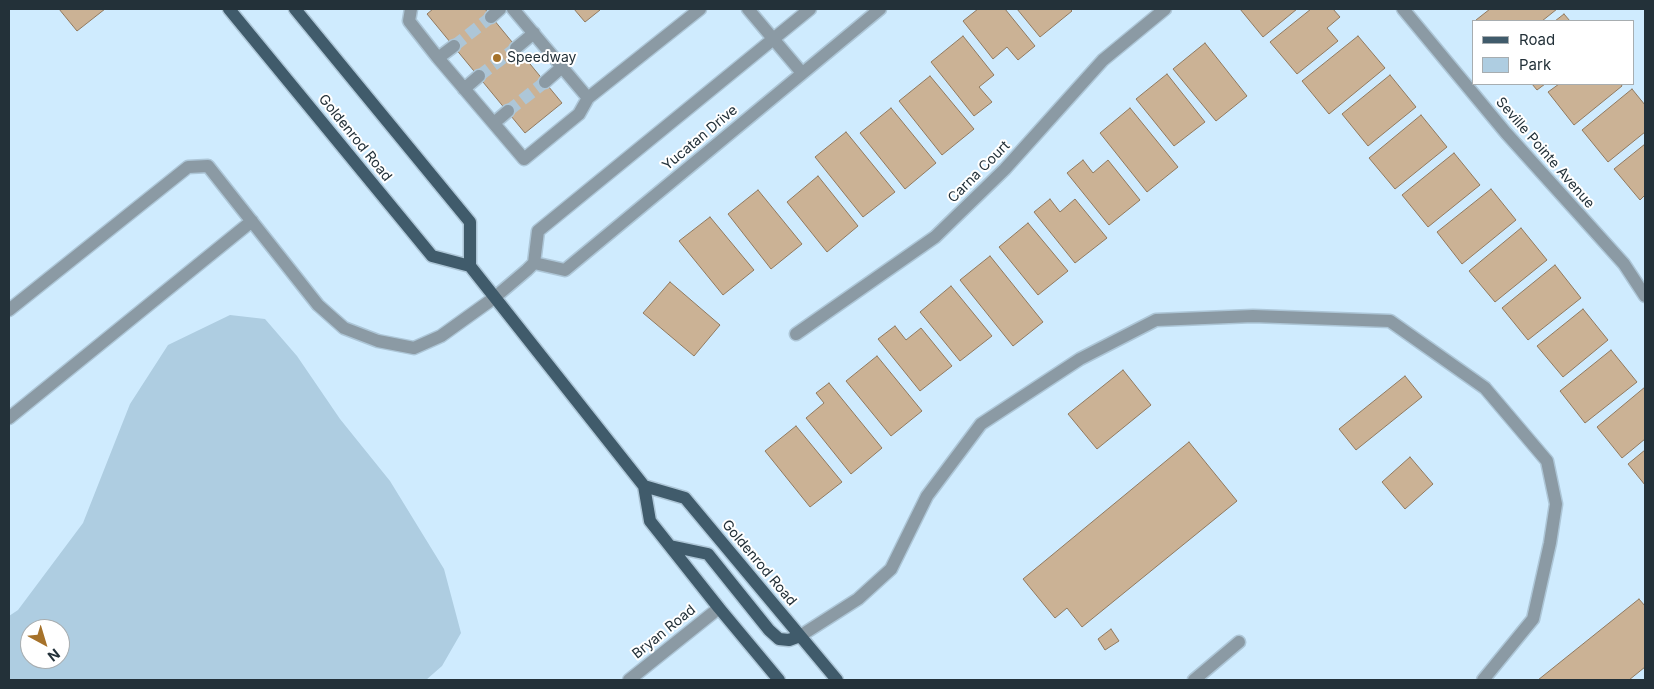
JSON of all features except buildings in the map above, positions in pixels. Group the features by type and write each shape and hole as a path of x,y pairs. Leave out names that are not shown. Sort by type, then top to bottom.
{"main road":[{"name":"Goldenrod Road","path":"229,9 432,256 470,266"},
{"path":"295,9 470,222 470,266 644,486 650,521 779,680"},
{"name":"Goldenrod Road","path":"644,486 685,498 837,680"},
{"path":"670,546 708,554 769,630 779,638 789,640 800,636"}],"street":[{"path":"411,9 409,21 438,58 524,158 579,114 588,98 700,9"},
{"path":"513,9 588,98"},
{"path":"748,9 802,73"},
{"path":"9,310 188,167 208,166 318,305 344,328 378,341 414,348 441,336 494,298 534,263 538,231 810,9"},
{"name":"Yucatan Drive","path":"534,263 565,270 880,9"},
{"name":"Carna Court","path":"796,334 935,237 1005,169 1103,60 1165,9"},
{"name":"Seville Pointe Avenue","path":"1403,9 1506,133 1624,264 1645,296"},
{"path":"516,48 534,33"},
{"path":"438,58 454,46"},
{"path":"545,82 562,67"},
{"path":"464,88 479,76"},
{"path":"494,123 508,111"},
{"path":"9,418 252,221"},
{"path":"800,636 858,599 891,569 927,496 982,424 1080,359 1156,320 1254,316 1390,322 1485,388 1547,461 1556,504 1534,619 1483,680"},
{"name":"Bryan Road","path":"629,680 719,608"},
{"path":"1194,680 1239,642"}],"green space":[{"path":"230,315 265,319 297,356 340,419 390,481 444,569 461,633 442,666 426,680 9,680 9,616 18,610 83,523 130,404 168,345"}],"tunnel":[{"path":"454,46 491,17"},
{"path":"479,76 516,48"},
{"path":"508,111 545,82"}],"place":[{"name":"Speedway","path":"497,58"}]}
